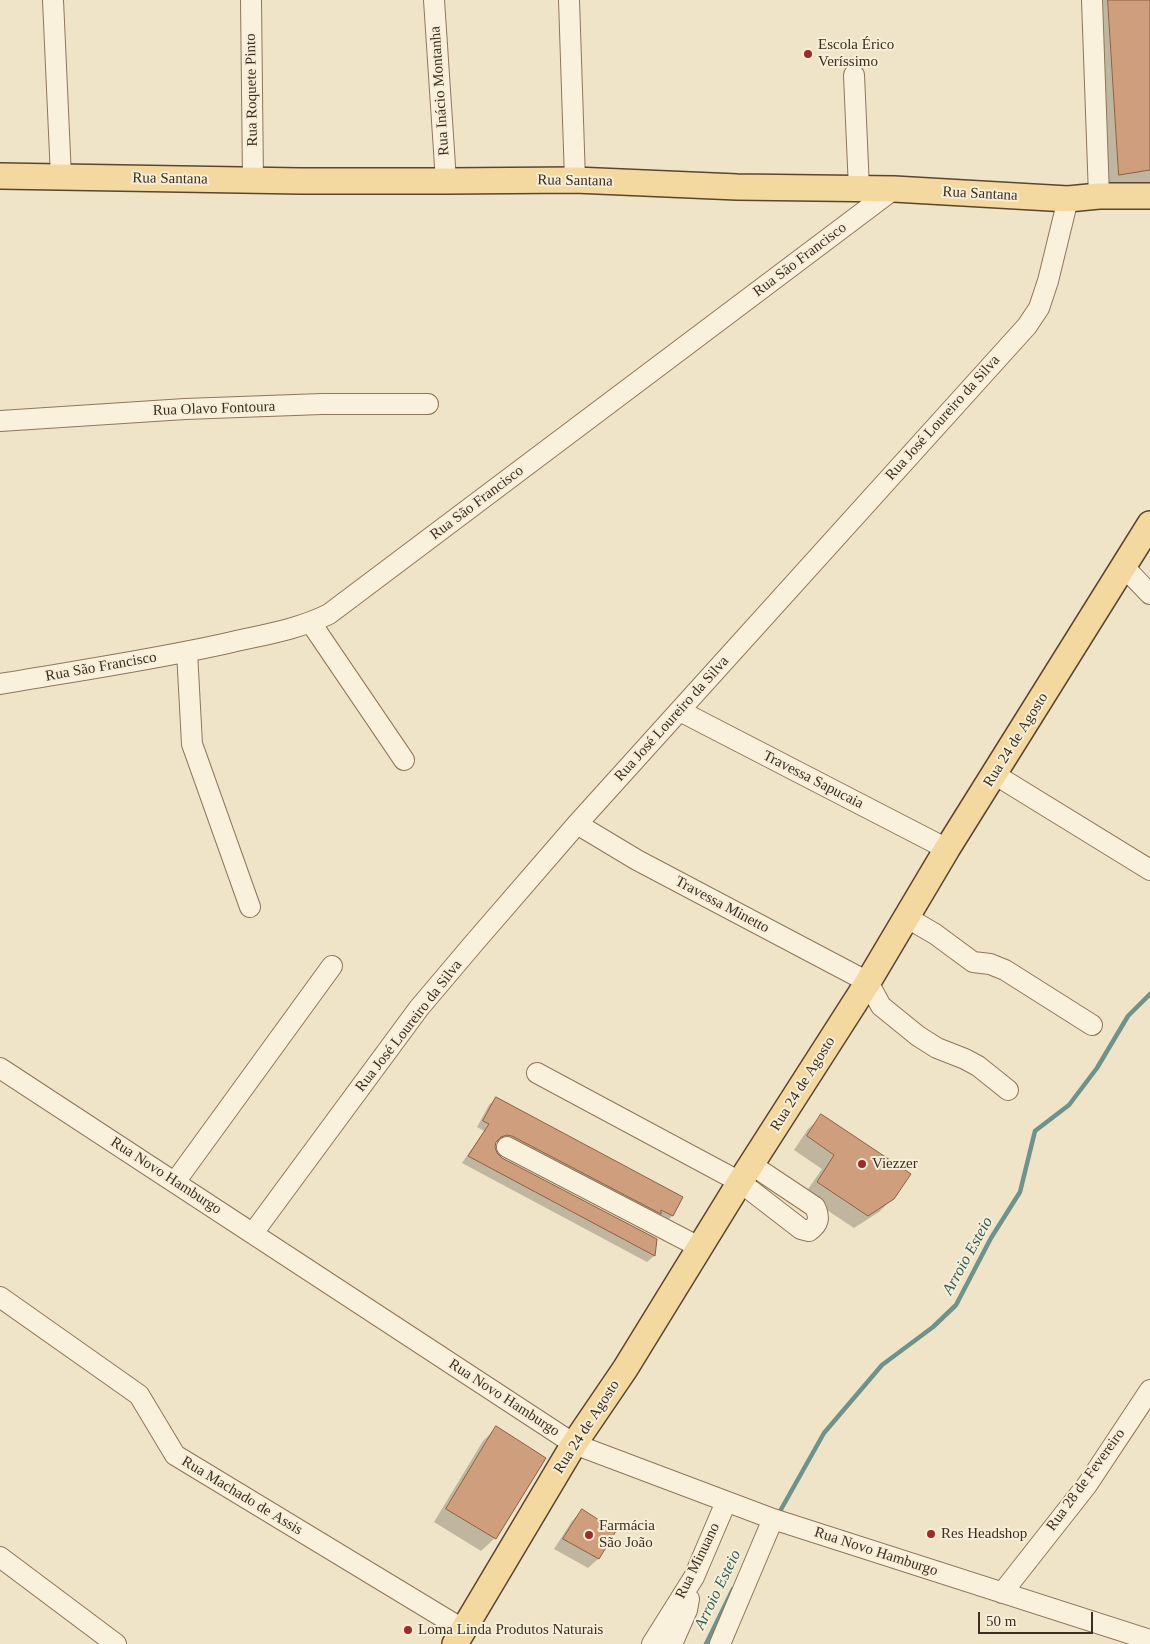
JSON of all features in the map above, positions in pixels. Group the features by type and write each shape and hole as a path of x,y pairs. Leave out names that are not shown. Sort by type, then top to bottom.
{"main road":[{"name":"Rua Santana","path":"0,176 253,180 575,180 737,187 894,189 1068,198 1150,196"},
{"name":"Rua 24 de Agosto","path":"459,1637 574,1444 625,1370 746,1173 868,982 947,849 1150,524"}],"street":[{"path":"53,0 61,177"},
{"name":"Rua Roquete Pinto","path":"251,0 253,180"},
{"name":"Rua Inácio Montanha","path":"434,0 446,181"},
{"path":"569,0 575,180"},
{"path":"1092,0 1099,196"},
{"path":"854,75 859,188"},
{"name":"Rua São Francisco","path":"0,684 187,652 311,623 337,608 894,189"},
{"name":"Rua José Loureiro da Silva","path":"253,1233 419,1008 577,824 1027,326 1039,308 1048,281 1068,198"},
{"name":"Rua Olavo Fontoura","path":"0,421 195,409 322,404 428,404"},
{"path":"1124,566 1150,594"},
{"path":"311,623 404,760"},
{"path":"187,652 192,744 250,907"},
{"name":"Travessa Sapucaia","path":"680,712 947,849"},
{"path":"994,774 1150,870"},
{"name":"Travessa Minetto","path":"577,824 636,860 868,982"},
{"path":"906,917 935,934 974,962 990,964 1006,970 1092,1025"},
{"path":"175,1182 332,966"},
{"path":"868,982 881,1006 918,1036 937,1048 978,1066 1008,1090"},
{"name":"Rua Novo Hamburgo","path":"0,1068 574,1444 773,1519 1150,1640"},
{"path":"537,1073 746,1173"},
{"path":"507,1147 701,1248"},
{"name":"Rua Machado de Assis","path":"0,1297 139,1395 174,1455 459,1637"},
{"name":"Rua 28 de Fevereiro","path":"1002,1592 1087,1484 1150,1390"},
{"name":"Rua Minuano","path":"652,1644 694,1577 726,1502"},
{"path":"720,1644 773,1519"},
{"path":"0,1557 116,1644"},
{"path":"672,1644 687,1610 694,1577"}],"building":[{"path":"1108,0 1150,0 1150,170 1119,175"},
{"path":"496,1097 683,1197 673,1216 661,1210 661,1214 512,1136 501,1137 496,1142 497,1153 502,1158 657,1239 655,1256 468,1156 489,1124 483,1121"},
{"name":"Viezzer","path":"821,1114 911,1174 894,1199 868,1216 817,1182 834,1155 807,1136"},
{"path":"496,1426 546,1458 496,1539 446,1509"},
{"name":"Farmácia São João","path":"582,1509 616,1531 599,1559 563,1539"}],"waterway":[{"name":"Arroio Esteio","path":"779,1513 824,1433 882,1365 933,1327 956,1305 991,1238 1020,1192 1035,1131 1069,1105 1097,1068 1128,1016 1150,994"},
{"name":"Arroio Esteio","path":"706,1644 733,1589"}],"place":[{"name":"Escola Érico Veríssimo","path":"808,54"},
{"name":"Viezzer","path":"862,1164"},
{"name":"Res Headshop","path":"931,1534"},
{"name":"Farmácia São João","path":"589,1535"},
{"name":"Loma Linda Produtos Naturais","path":"408,1630"}]}
